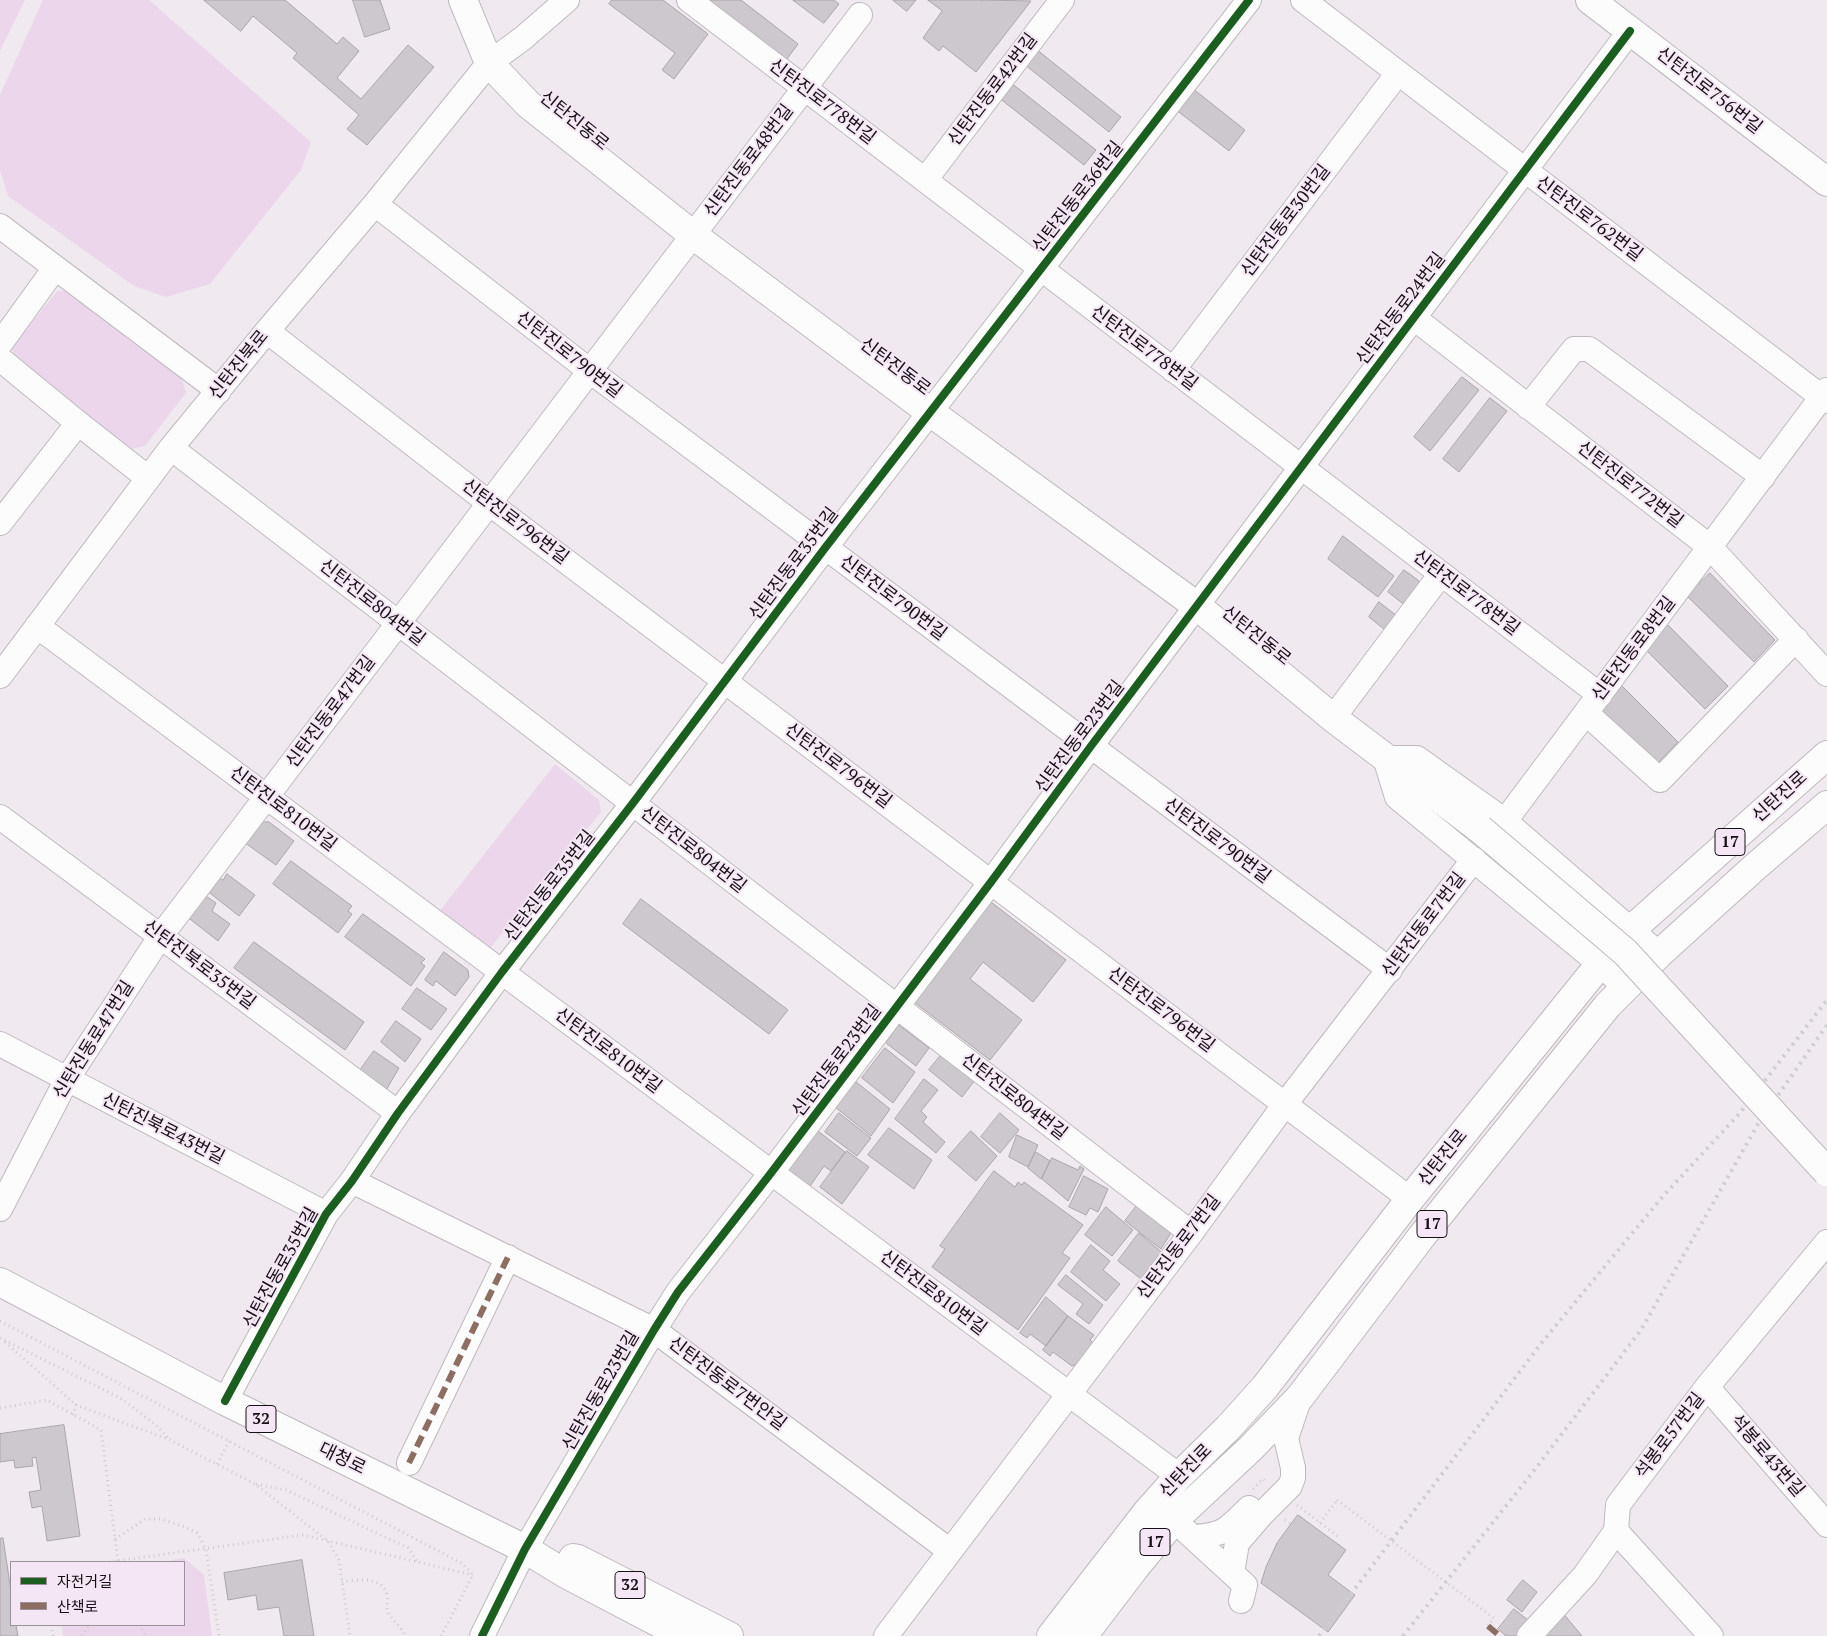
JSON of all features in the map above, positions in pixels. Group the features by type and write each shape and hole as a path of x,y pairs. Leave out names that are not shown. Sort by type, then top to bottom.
{"main road":[{"name":"신탄진동로","path":"463,0 489,63 528,104 693,235 930,412 1197,606 1333,718 1480,829 1626,952 1827,1172"},
{"name":"신탄진로756번길","path":"1590,0 1827,182"},
{"name":"신탄진로","path":"1051,1636 1147,1512 1265,1387 1410,1199 1600,964 1632,929 1827,755"},
{"path":"1774,850 1762,850 1757,845 1759,836 1779,818 1786,805 1792,786"},
{"name":"신탄진로","path":"1083,1636 1134,1568 1183,1528 1250,1449 1300,1397 1422,1236 1608,1004 1659,954 1774,850 1827,805"},
{"name":"대청로","path":"0,1282 225,1401 525,1549 566,1574 684,1636"},
{"name":"32","path":"525,1549 578,1559 729,1636"}],"street":[{"name":"신탄진북로","path":"0,676 148,478 489,63 522,39 567,0"},
{"name":"신탄진로778번길","path":"689,0 1441,574 1593,704 1660,780 1796,639"},
{"name":"신탄진동로42번길","path":"925,180 1062,0"},
{"name":"신탄진동로36번길","path":"930,412 1249,0"},
{"name":"신탄진로762번길","path":"1302,0 1825,396"},
{"name":"신탄진동로48번길","path":"693,235 860,15"},
{"name":"신탄진동로24번길","path":"1197,606 1630,30"},
{"name":"신탄진동로30번길","path":"1174,370 1398,73"},
{"name":"신탄진로790번길","path":"375,204 590,371 1390,970"},
{"path":"0,226 219,391"},
{"name":"신탄진동로47번길","path":"0,1209 67,1079 160,937 693,235"},
{"path":"0,344 55,268"},
{"name":"신탄진로772번길","path":"1414,318 1710,547 1827,674"},
{"name":"신탄진로796번길","path":"267,331 489,503 1410,1199"},
{"path":"1528,407 1574,349 1589,349 1762,477"},
{"path":"0,359 148,478"},
{"name":"신탄진동로8번길","path":"1506,821 1762,477 1825,396"},
{"name":"신탄진동로35번길","path":"225,1401 326,1214 352,1181 398,1113 502,972 930,412"},
{"path":"0,523 78,423"},
{"name":"신탄진로804번길","path":"172,448 1191,1233"},
{"path":"1333,718 1441,574"},
{"name":"신탄진동로23번길","path":"482,1636 525,1549 678,1292 772,1172 1197,606"},
{"name":"신탄진로810번길","path":"37,626 1179,1476"},
{"path":"1625,988 1600,964 1397,796 1386,758 1417,758 1506,821 1659,954"},
{"name":"신탄진북로35번길","path":"0,817 398,1113"},
{"name":"신탄진동로7번길","path":"886,1636 1191,1233 1285,1104 1474,859"},
{"name":"신탄진북로43번길","path":"0,1044 326,1214"},
{"name":"신탄진동로7번안길","path":"352,1181 654,1330 950,1551"},
{"name":"석봉로57번길","path":"1616,1531 1618,1505 1707,1387 1827,1242"},
{"path":"409,1463 508,1257"},
{"name":"석봉로43번길","path":"1707,1387 1827,1525"},
{"path":"1183,1528 1213,1535 1227,1530 1273,1484 1281,1473 1286,1438 1300,1397"},
{"path":"1232,1573 1237,1543 1290,1486 1293,1478 1293,1468 1286,1438"},
{"path":"1183,1528 1245,1585 1241,1601"},
{"path":"1529,1636 1585,1575 1616,1531 1711,1636"}],"path":[{"path":"0,1321 463,1564 473,1575"},
{"path":"0,1338 76,1405 170,1440 255,1484 328,1541 339,1560 350,1636"},
{"path":"0,1338 122,1399 156,1425 170,1440"},
{"path":"0,1408 47,1400 100,1430 118,1561 303,1535 473,1575"},
{"path":"73,1414 76,1405"},
{"path":"217,1464 229,1441"},
{"path":"255,1484 286,1490 408,1548 418,1562"},
{"path":"1292,1500 1340,1538"},
{"path":"1320,1523 1336,1500 1494,1618 1488,1626"},
{"path":"115,1539 145,1519 161,1519 185,1526 197,1533 206,1549 219,1636"},
{"path":"1286,1522 1329,1552"},
{"path":"441,1636 473,1575"},
{"path":"342,1582 374,1581 383,1588 388,1594 387,1612 405,1636"}],"shaded area":[{"path":"0,0 25,0 0,51"},
{"path":"43,0 149,0 311,142 301,170 210,284 166,297 134,286 8,196 0,170 0,95"},
{"path":"72,290 181,377 186,393 145,446 127,450 15,363 12,347 57,291"},
{"path":"555,764 599,800 601,812 491,947 477,949 434,918"},
{"path":"184,1558 204,1575 212,1636 63,1636 62,1626 185,1626 185,1561 168,1561"}],"building":[{"path":"204,0 285,0 337,44 343,37 359,51 337,78 361,99 408,45 434,67 367,145 347,129 359,115 293,58 297,53 253,16 241,31"},
{"path":"353,0 380,0 390,29 365,37"},
{"path":"612,0 663,0 708,34 674,79 662,70 675,53 609,4"},
{"path":"700,0 741,0 798,44 784,63"},
{"path":"793,0 834,0 839,4 824,23"},
{"path":"893,0 916,0 907,11"},
{"path":"928,0 1031,1 976,72 943,46 939,51 923,38 942,11"},
{"path":"1036,49 1121,117 1109,132 1024,64"},
{"path":"1010,82 1096,150 1084,165 998,97"},
{"path":"1192,88 1245,130 1229,151 1175,109"},
{"path":"1462,377 1479,390 1430,451 1414,437"},
{"path":"1490,398 1507,411 1459,472 1443,459"},
{"path":"1343,536 1394,576 1378,597 1328,559"},
{"path":"1404,570 1418,580 1420,587 1406,606 1388,592"},
{"path":"1710,573 1775,640 1754,662 1687,596"},
{"path":"1379,602 1401,619 1390,634 1369,617"},
{"path":"1667,624 1728,686 1705,709 1645,649"},
{"path":"1621,685 1678,742 1656,765 1599,708"},
{"path":"269,822 294,841 276,865 241,840 255,823"},
{"path":"291,861 352,906 348,911 352,914 338,933 273,884"},
{"path":"227,874 255,895 239,916 206,890 216,876 223,880"},
{"path":"203,894 216,903 212,911 230,924 218,941 186,916"},
{"path":"641,899 788,1010 769,1034 623,924"},
{"path":"991,902 1066,960 1033,1002 983,962 970,979 1022,1020 990,1060 914,1002"},
{"path":"363,914 425,959 421,963 425,966 411,986 345,937"},
{"path":"254,942 364,1022 345,1050 234,968"},
{"path":"444,952 468,970 469,977 455,996 436,981 433,986 425,980"},
{"path":"417,988 447,1009 431,1030 402,1009"},
{"path":"396,1021 421,1039 405,1062 381,1042"},
{"path":"899,1025 929,1048 916,1066 886,1043"},
{"path":"885,1048 915,1072 893,1103 862,1078"},
{"path":"374,1051 399,1068 385,1092 358,1073"},
{"path":"942,1054 975,1080 962,1097 929,1070"},
{"path":"924,1079 938,1090 921,1111 927,1117 923,1122 945,1142 936,1153 895,1119"},
{"path":"856,1082 890,1109 871,1136 835,1107"},
{"path":"839,1113 871,1138 857,1156 825,1132"},
{"path":"1000,1113 1019,1130 1000,1153 981,1137"},
{"path":"814,1128 845,1152 831,1171 824,1166 806,1192 781,1172"},
{"path":"889,1128 932,1160 914,1189 868,1155"},
{"path":"971,1131 997,1156 976,1181 948,1157"},
{"path":"1017,1135 1038,1145 1028,1167 1009,1157"},
{"path":"847,1151 869,1167 842,1204 820,1187"},
{"path":"1036,1152 1050,1161 1041,1179 1028,1168"},
{"path":"1052,1158 1078,1170 1080,1166 1084,1169 1068,1201 1042,1179"},
{"path":"994,1171 1015,1187 1018,1182 1022,1185 1024,1182 1083,1225 1062,1253 1070,1258 1018,1330 932,1267 945,1249 940,1246"},
{"path":"1084,1176 1108,1189 1098,1212 1090,1208 1086,1215 1069,1207"},
{"path":"1138,1204 1162,1222 1160,1225 1171,1233 1161,1249 1125,1221"},
{"path":"1106,1207 1133,1230 1112,1256 1085,1235"},
{"path":"1139,1233 1165,1255 1145,1282 1118,1261"},
{"path":"1091,1245 1110,1261 1103,1270 1120,1284 1106,1301 1071,1272"},
{"path":"1066,1275 1103,1305 1089,1324 1076,1314 1083,1304 1058,1285"},
{"path":"1046,1297 1068,1316 1046,1346 1030,1334 1027,1338 1020,1333"},
{"path":"1068,1316 1094,1335 1090,1340 1094,1344 1080,1363 1072,1366 1053,1352 1050,1356 1043,1350"},
{"path":"64,1425 80,1536 47,1541 42,1506 32,1508 29,1492 41,1490 36,1457 32,1458 33,1466 15,1468 14,1460 0,1462 0,1434"},
{"path":"1298,1515 1346,1550 1328,1575 1355,1595 1328,1632 1261,1583 1277,1543"},
{"path":"3,1538 10,1584 10,1626 16,1626 18,1636 0,1636 0,1539"},
{"path":"302,1560 314,1636 284,1636 279,1607 258,1610 256,1595 228,1600 224,1573"},
{"path":"1523,1580 1537,1592 1522,1612 1507,1600"},
{"path":"1514,1609 1528,1620 1516,1636 1506,1636 1498,1629"},
{"path":"1562,1612 1582,1636 1546,1635"}],"railway":[{"path":"1319,1636 1543,1341 1664,1195 1740,1113 1827,1000"},
{"path":"1403,1636 1529,1477 1641,1330 1758,1124 1827,1025"}],"marked path":[{"path":"409,1463 508,1257"},
{"path":"1488,1626 1500,1636"}],"cycle path":[{"path":"225,1401 326,1214 352,1181 398,1113 502,972 633,803 825,548 1249,0"},
{"path":"482,1636 525,1549 678,1292 771,1173 991,882 1091,746 1630,31"}]}
